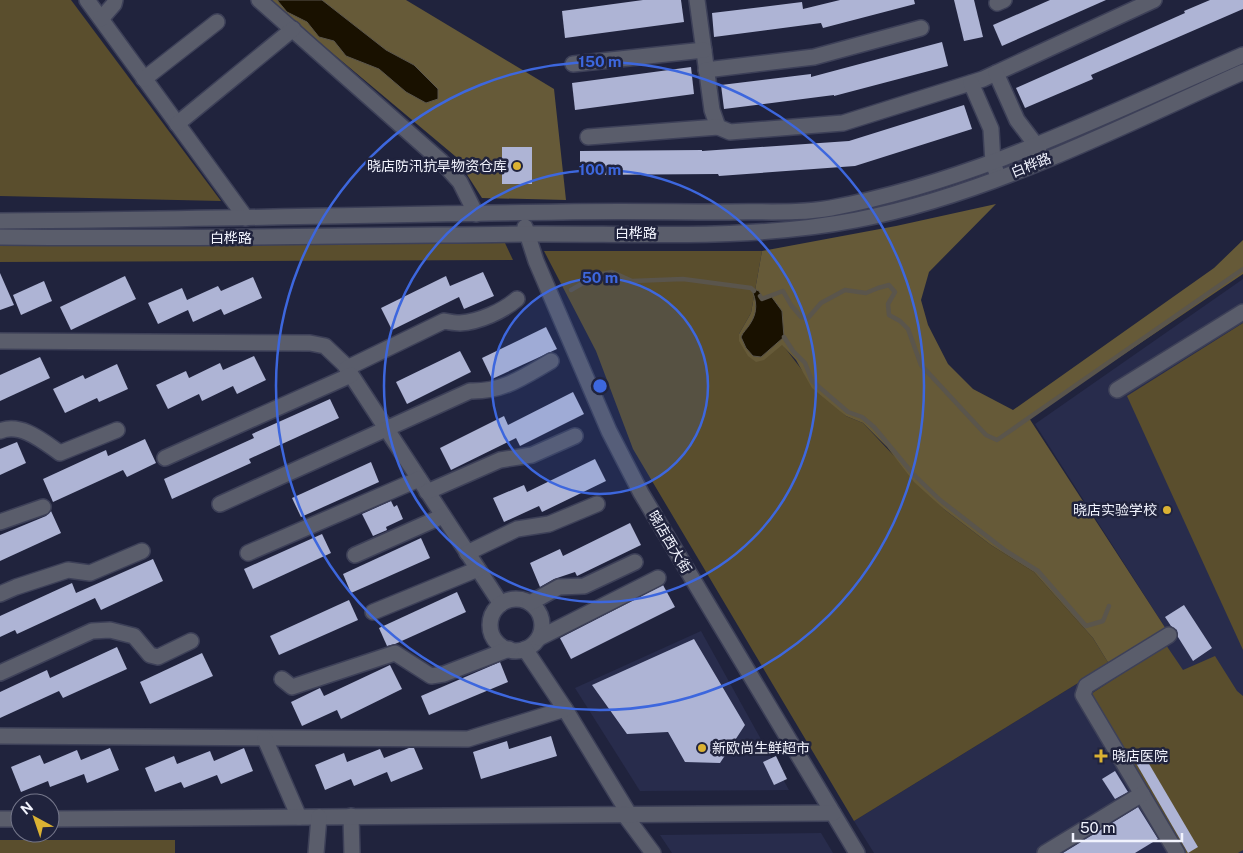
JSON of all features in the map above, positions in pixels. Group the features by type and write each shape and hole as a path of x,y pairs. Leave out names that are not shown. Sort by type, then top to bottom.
{"street":[{"path":"87,0 246,218"},
{"path":"101,19 114,4 115,0"},
{"path":"259,0 441,161 460,182 476,214"},
{"path":"697,0 712,110 718,127"},
{"path":"588,137 718,127 730,132 843,123 971,83 1154,0"},
{"path":"144,79 217,22"},
{"path":"706,70 814,58 920,28"},
{"path":"177,124 293,30"},
{"path":"573,64 704,50"},
{"name":"白桦路","path":"0,221 521,213 772,212 826,208 878,198 937,182 993,163 1243,55"},
{"name":"白桦路","path":"0,237 269,238 750,233 814,227 909,208 998,178 1243,72"},
{"path":"996,73 1016,120 1036,145 1042,160"},
{"path":"971,83 991,129 993,163 998,178"},
{"name":"晓店西大街","path":"521,213 536,261 609,431 641,494 857,853"},
{"path":"165,458 349,372 444,321 459,323 478,320 510,305 517,299"},
{"path":"1117,390 1243,312"},
{"path":"0,341 310,343 325,346 349,372 501,604"},
{"path":"220,504 470,391 486,391 501,388 551,361"},
{"path":"0,431 4,429 27,431 60,453 116,430"},
{"path":"248,553 423,486 500,460 532,456 575,436"},
{"path":"467,553 517,530 549,524 597,504"},
{"path":"0,522 43,507"},
{"path":"355,555 443,516"},
{"path":"0,594 68,570 90,573 142,552"},
{"path":"530,603 559,587 584,586 635,562"},
{"path":"373,612 478,569"},
{"path":"539,638 658,578"},
{"path":"518,599 530,603 539,612 542,621 542,630 539,638 533,645 517,651 501,646 495,640 492,633 490,624 492,616 501,604 510,600 518,599"},
{"path":"0,673 92,632 110,630 134,636 150,655 158,657 191,641"},
{"path":"1169,635 1086,686 1083,695 1177,853"},
{"path":"282,679 292,687 395,653 431,676 444,674 509,649"},
{"path":"525,649 565,709 626,814 652,853"},
{"path":"0,736 468,739 565,709"},
{"path":"265,738 299,817"},
{"path":"1046,853 1142,794"},
{"path":"60,819 833,813"},
{"path":"351,816 352,853"},
{"path":"316,853 319,817"}],"shaded area":[{"path":"0,0 71,0 221,201 0,196"},
{"path":"269,0 406,0 554,89 566,200 482,198 455,156"},
{"path":"277,0 322,0 386,50 414,65 438,89 438,99 426,103 406,92 379,69 346,56 334,41 319,37 307,22 287,12"},
{"path":"996,204 929,272 921,300 928,325 948,364 973,389 1013,410 1214,268 1243,240 1243,274 1029,418 1166,629 1109,664 1093,638 1034,572 991,545 945,510 914,482 887,447 863,423 846,416 812,388 796,360 782,345 764,360 756,362 748,356 739,341 739,334 751,313 762,251 896,226"},
{"path":"505,243 513,260 0,262 0,246"},
{"path":"544,251 762,251 751,313 739,334 782,344 802,370 846,416 863,423 945,510 991,545 1034,572 1093,638 1109,664 854,821 633,449 596,351"},
{"path":"1243,279 1243,853 874,853 854,821 1166,629 1035,424"},
{"path":"751,288 759,291 763,299 771,296 782,311 784,337 761,357 753,356 746,348 741,337 753,320 755,311 755,302"},
{"path":"1243,323 1243,650 1127,396"},
{"path":"701,631 789,790 640,791 575,688"},
{"path":"1166,645 1183,670 1215,656 1237,691 1243,696 1243,850 1238,853 1186,853 1091,694"},
{"path":"821,833 833,853 672,853 660,835"},
{"path":"0,840 10,840 10,843 60,843 60,840 175,840 175,853 0,853"}],"building":[{"path":"643,0 681,0 684,22 565,38 562,11"},
{"path":"840,0 914,0 915,4 823,28 821,23 714,37 712,13 802,2 803,9"},
{"path":"954,0 974,0 983,37 964,41"},
{"path":"1050,0 1106,0 1002,46 993,25"},
{"path":"1210,0 1243,0 1243,9 1091,75 1093,79 1025,108 1016,88 1185,13 1184,11"},
{"path":"942,42 948,66 834,96 724,109 721,85 811,74 811,77"},
{"path":"691,67 694,94 575,110 572,83"},
{"path":"964,105 972,129 855,166 719,176 718,174 580,175 580,151 702,151 849,141"},
{"name":"晓店防汛抗旱物资仓库","path":"502,147 532,147 532,184 502,184"},
{"path":"483,272 494,296 464,309 459,297 392,330 381,308 446,276 450,286"},
{"path":"0,273 14,305 0,310"},
{"path":"125,276 136,299 71,330 60,307"},
{"path":"253,277 262,298 224,315 221,309 193,322 188,310 158,324 148,303 182,288 187,300 218,286 221,291"},
{"path":"44,281 52,301 21,315 13,295"},
{"path":"546,327 557,349 492,379 482,358"},
{"path":"460,351 471,372 407,404 396,382"},
{"path":"254,356 266,380 237,394 233,386 202,401 199,394 168,409 156,385 186,371 189,378 220,363 223,370"},
{"path":"40,357 50,378 0,401 0,375"},
{"path":"117,364 128,389 99,402 97,398 65,413 53,389 83,375 85,379"},
{"path":"573,392 584,414 520,446 516,438 451,470 440,448 504,416 508,425"},
{"path":"330,399 339,418 249,459 251,463 172,499 164,479 254,438 252,434"},
{"path":"145,439 156,463 127,477 123,470 53,502 43,479 106,450 108,456"},
{"path":"17,442 26,463 0,475 0,449"},
{"path":"595,459 606,481 542,512 539,506 504,522 493,498 524,485 527,492"},
{"path":"371,462 379,482 301,517 292,498"},
{"path":"391,501 394,507 397,505 403,519 386,527 387,530 373,536 362,514"},
{"path":"51,511 61,533 0,561 0,535 46,516"},
{"path":"630,523 641,545 577,576 575,572 554,579 540,587 530,563 560,549 563,556"},
{"path":"322,534 331,553 253,589 244,569"},
{"path":"421,538 430,558 351,593 343,574"},
{"path":"153,559 163,581 101,610 95,598 17,634 15,630 0,637 0,616 72,583 76,593"},
{"path":"663,585 675,607 571,659 560,638"},
{"path":"457,592 466,612 387,646 379,628"},
{"path":"349,600 358,620 279,655 270,636"},
{"path":"1184,605 1212,648 1193,661 1178,637 1177,630 1171,626 1165,617"},
{"path":"694,639 745,725 720,763 685,762 668,732 627,734 592,685"},
{"path":"117,647 127,669 63,698 59,691 0,718 0,692 47,670 50,678"},
{"path":"202,653 213,676 150,704 140,682"},
{"path":"500,662 508,682 429,715 421,696"},
{"path":"390,665 402,689 341,719 337,710 302,726 291,702 320,688 324,696"},
{"path":"551,736 557,756 481,779 473,752 507,741 509,749"},
{"path":"110,748 119,770 87,783 84,774 50,787 48,781 21,792 11,767 40,755 44,764 77,750 81,760"},
{"path":"244,748 253,771 221,784 217,775 184,788 181,782 155,792 145,768 174,756 177,764 210,751 214,761"},
{"path":"409,748 414,748 423,769 391,782 387,772 354,786 351,779 325,790 315,765 344,753 347,762 380,749 384,758"},
{"path":"776,756 787,779 774,785 763,762"},
{"path":"1145,757 1198,847 1188,853 1136,763"},
{"path":"1115,771 1128,792 1115,799 1102,779"},
{"path":"1138,807 1158,839 1135,853 1063,853"}],"waterway":[{"path":"760,296 762,299 783,291 801,317 808,318 821,303 845,290 866,293 889,285 895,292 888,304 889,315 900,321 908,329 921,365 986,435 997,440 1243,269"},
{"path":"571,290 597,275 612,272 632,281 683,279 751,288 754,291"},
{"path":"784,337 793,351 805,363 812,381 848,412 862,417 874,427 913,474 940,500 1006,551 1038,571 1086,626 1103,621 1109,606"}],"place":[{"name":"晓店防汛抗旱物资仓库","path":"517,166"},
{"name":"晓店实验学校","path":"1167,510"},
{"name":"新欧尚生鲜超市","path":"702,748"},
{"name":"晓店医院","path":"1101,756"}]}
